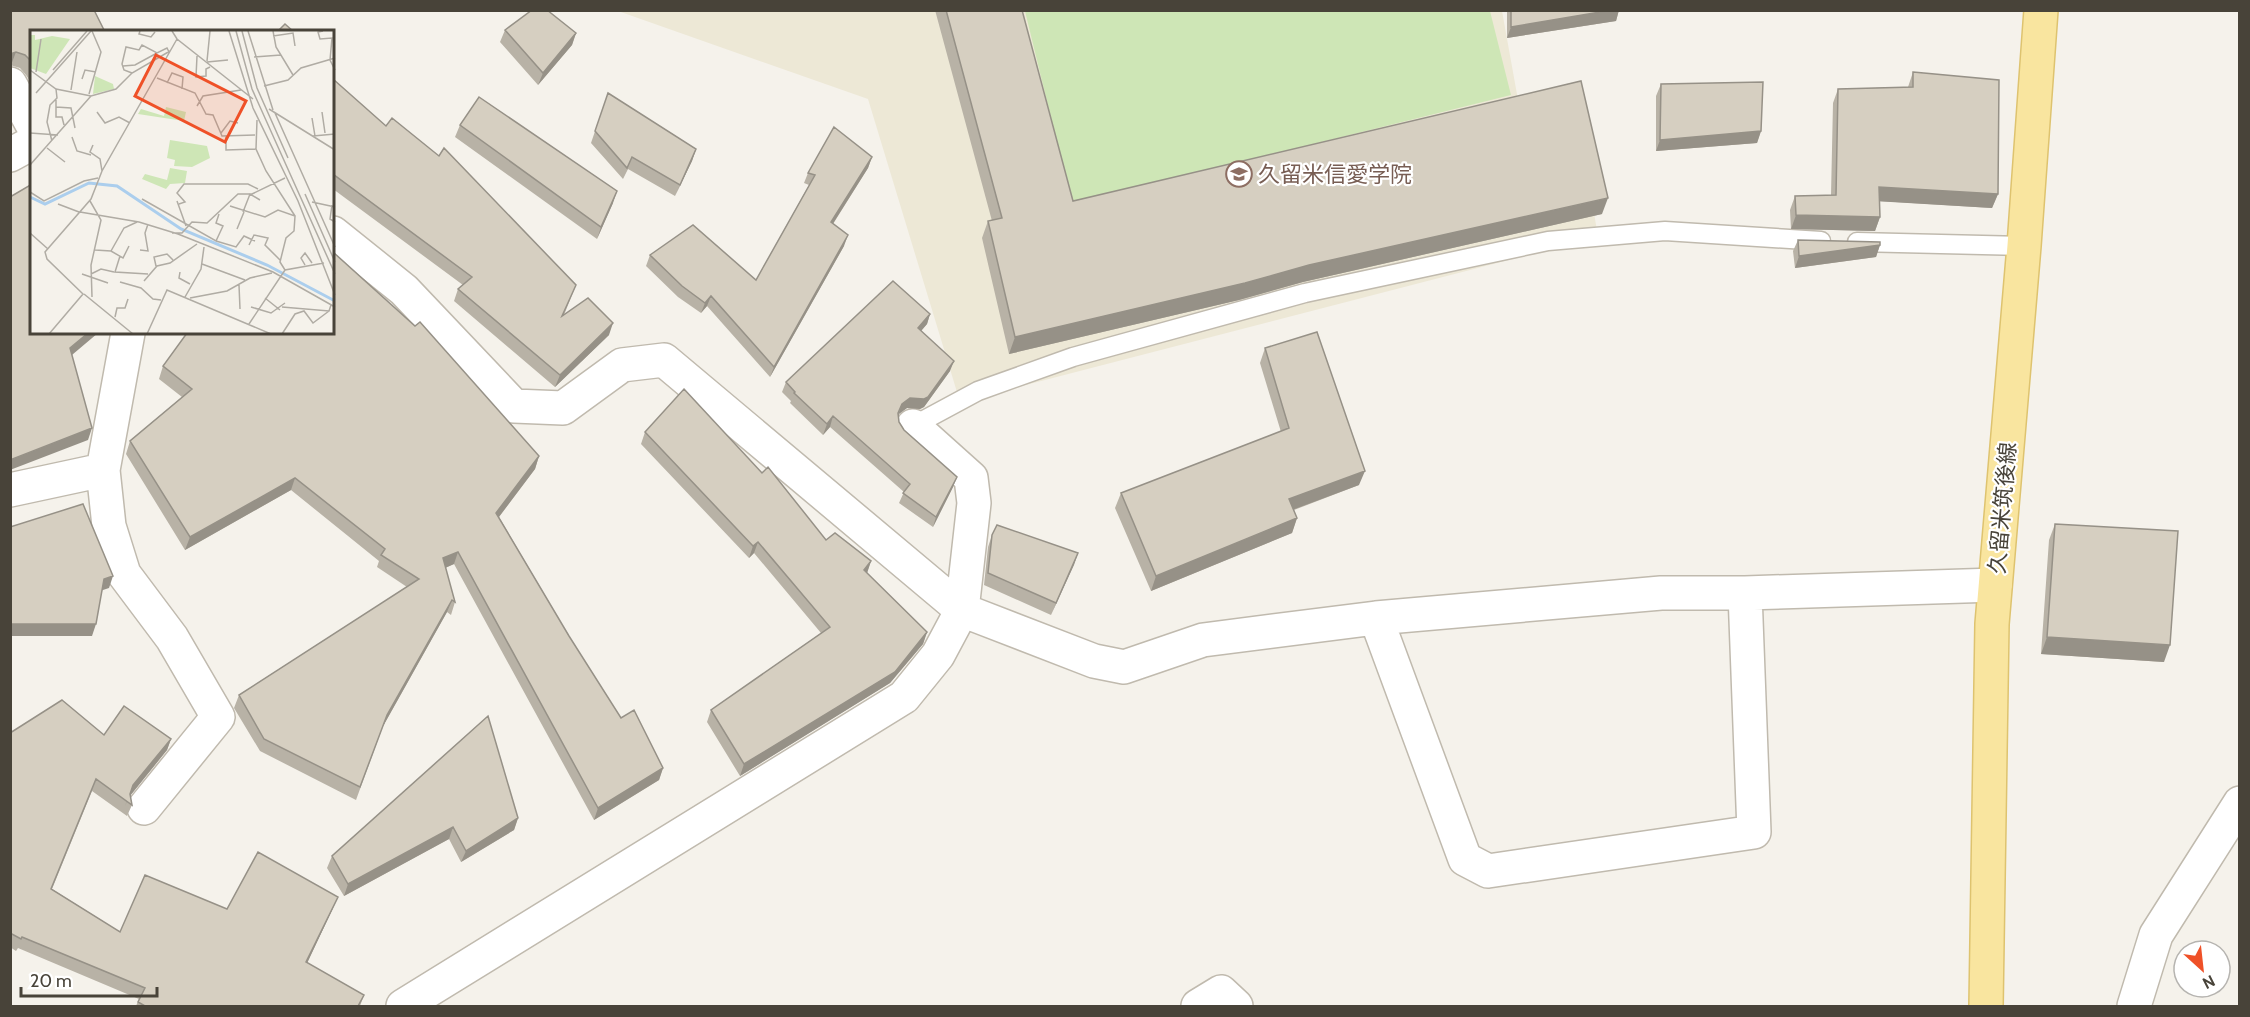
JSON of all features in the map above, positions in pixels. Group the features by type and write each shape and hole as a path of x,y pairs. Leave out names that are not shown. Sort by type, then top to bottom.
{"main road":[{"name":"久留米筑後線","path":"1986,1006 1992,624 2024,246 2041,10"}],"street":[{"path":"10,84 30,120"},
{"path":"10,155 30,144"},
{"path":"334,233 404,290 514,405 563,408 622,365 664,360 962,610 1094,661 1124,667 1203,640 1376,618 1661,593 1745,593 1995,585"},
{"path":"128,334 103,470 109,526 124,574 172,638 218,717 144,808"},
{"path":"403,1006 904,697 938,655 962,610 974,503 971,477 913,426"},
{"path":"10,490 103,470"},
{"path":"1376,618 1465,859 1488,871 1754,832 1745,593"},
{"path":"2134,1006 2156,935 2240,803"},
{"path":"1198,1006 1221,992 1236,1006"}],"lane":[{"path":"913,426 978,391 1073,357 1305,293 1548,240 1665,231 1785,240 2024,246"}],"shaded area":[{"name":"久留米信愛学院","path":"618,11 1502,11 1520,111 1575,98 1598,237 960,402 868,99"}],"green space":[{"path":"1025,11 1490,11 1511,95 1072,204"}],"building":[{"path":"10,10 94,10 104,30 30,30 30,60 25,55 16,52 10,54"},
{"path":"532,10 547,10 576,33 543,73 505,30"},
{"path":"946,10 1022,10 1073,201 1581,81 1608,198 1309,265 1245,283 1015,337 988,221 1002,218"},
{"path":"1511,10 1612,10 1511,27"},
{"path":"285,24 292,30 279,30"},
{"path":"1913,72 1999,80 1998,194 1879,187 1880,217 1796,215 1795,196 1836,195 1838,89 1913,87"},
{"path":"334,80 386,126 392,118 439,156 444,148 576,285 562,316 588,298 613,323 560,375 458,289 472,277 334,175"},
{"path":"1763,82 1761,131 1660,140 1661,84"},
{"path":"608,93 696,149 680,185 632,157 627,168 595,131"},
{"path":"479,97 617,191 601,227 460,125"},
{"path":"834,127 872,157 831,222 848,235 774,367 711,296 705,303 682,286 650,255 693,225 756,280 815,175 808,173"},
{"path":"30,185 30,334 87,334 70,348 92,428 10,460 10,197"},
{"path":"1798,240 1880,242 1880,245 1799,256"},
{"path":"334,253 415,326 420,322 539,456 496,513 621,718 634,710 663,768 598,808 458,552 443,558 455,602 452,600 387,715 360,787 264,739 239,695 419,579 381,555 385,549 295,478 190,537 130,441 192,389 163,366 186,334 334,334"},
{"path":"893,281 930,314 918,328 954,361 928,397 910,398 902,404 898,413 899,422 904,430 957,477 936,517 903,493 910,484 833,416 827,424 794,393 786,382"},
{"path":"1317,332 1365,471 1289,499 1297,518 1156,576 1121,493 1289,428 1265,348"},
{"path":"684,389 762,473 768,467 826,540 835,533 871,561 864,570 927,632 895,672 744,764 711,710 830,627 758,542 753,546 645,432"},
{"path":"83,504 113,576 104,579 96,624 10,624 10,527"},
{"path":"2055,524 2178,531 2170,645 2047,637"},
{"path":"997,525 1078,553 1056,603 988,573 992,535"},
{"path":"62,700 104,735 124,706 171,739 133,785 130,794 132,805 96,779 51,889 120,932 145,875 227,909 258,852 338,897 306,962 364,995 358,1006 145,1006 138,1002 145,988 10,933 10,733"},
{"path":"488,716 518,818 466,851 453,827 348,884 332,856"}],"place":[{"name":"久留米信愛学院","path":"1239,174"}]}
